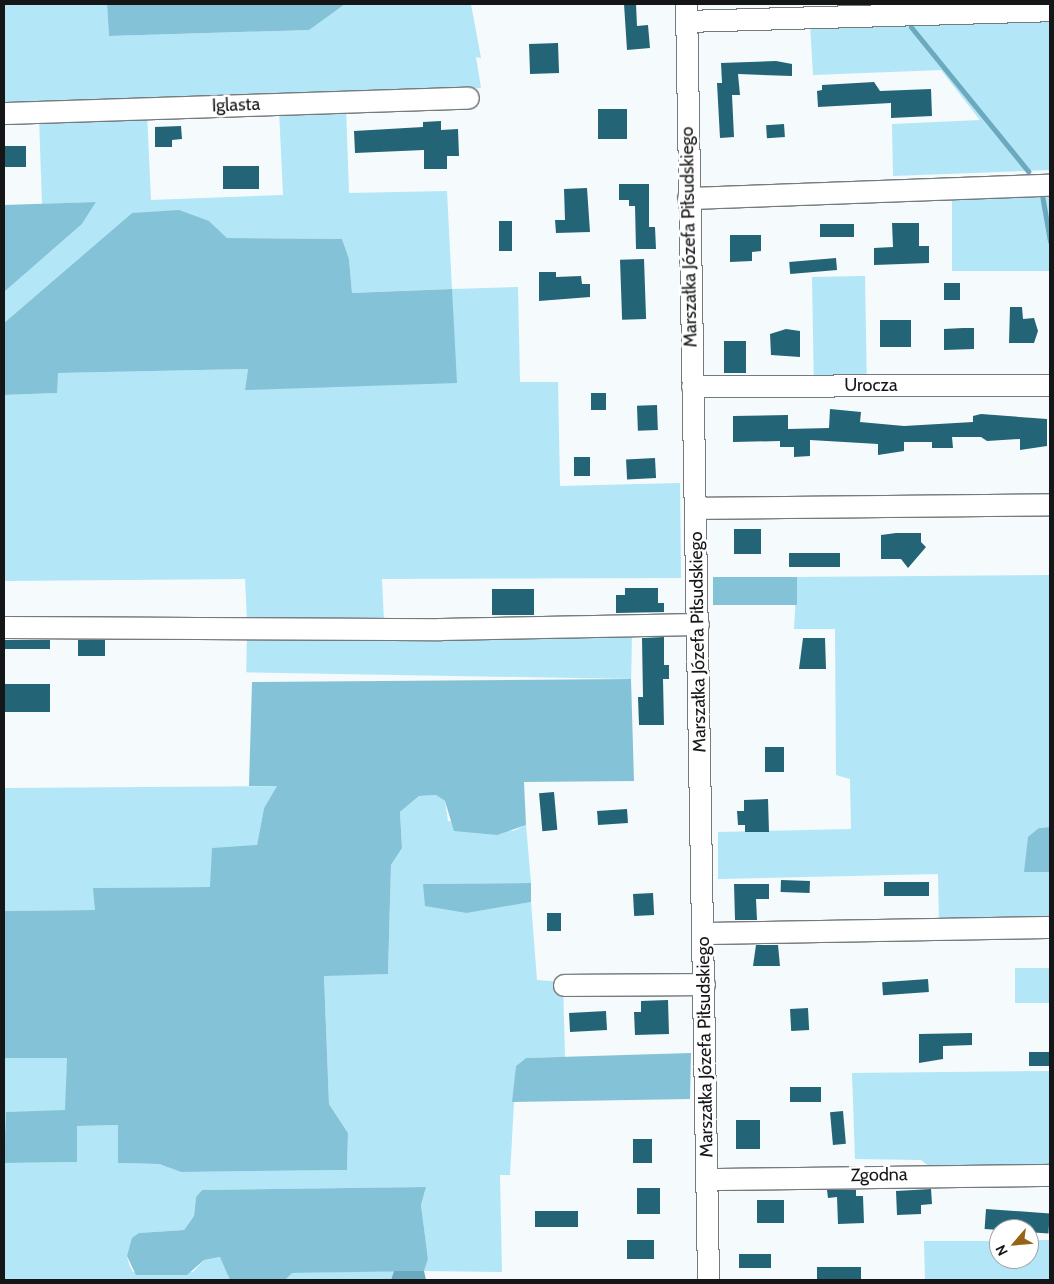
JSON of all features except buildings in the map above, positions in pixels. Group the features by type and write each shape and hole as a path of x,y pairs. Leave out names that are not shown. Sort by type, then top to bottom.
{"street":[{"path":"686,12 1050,10"},
{"name":"Marszałka Józefa Piłsudskiego","path":"686,12 708,1280"},
{"name":"Iglasta","path":"4,113 468,98"},
{"path":"688,198 1050,185"},
{"name":"Urocza","path":"692,386 1050,385"},
{"path":"696,508 1050,504"},
{"path":"4,627 440,629 698,624"},
{"path":"703,933 1050,927"},
{"path":"564,985 704,984"},
{"name":"Zgodna","path":"707,1179 1050,1175"}],"shaded area":[{"path":"4,4 107,4 109,36 308,30 345,4 471,4 481,58 476,57 481,88 4,105"},
{"path":"107,4 345,4 309,30 109,36"},
{"path":"1050,15 1050,170 893,176 892,124 980,120 941,70 813,75 810,23"},
{"path":"346,107 349,193 447,191 452,289 518,287 520,382 558,382 560,486 680,483 681,578 382,579 384,622 247,620 245,579 4,581 4,395 57,393 57,373 248,369 245,390 451,289 352,293 349,259 342,239 227,238 209,221 132,213 4,323 4,292 82,224 96,202 42,204 39,118 147,113 151,200 283,195 279,110"},
{"path":"952,194 1050,194 1050,271 952,271"},
{"path":"96,202 82,224 4,292 4,205"},
{"path":"179,210 209,221 227,238 342,239 349,259 352,293 452,289 457,383 245,390 248,369 58,373 57,393 4,395 4,323 132,213"},
{"path":"865,276 867,375 814,376 812,277"},
{"path":"1050,575 1050,827 1039,828 1025,872 1050,872 1050,920 939,923 938,874 718,879 718,832 851,829 850,779 836,775 835,629 794,629 797,577"},
{"path":"713,577 797,577 797,605 713,605"},
{"path":"247,624 632,631 631,679 246,672"},
{"path":"631,679 634,781 524,782 526,825 497,835 454,831 445,801 436,795 419,796 400,812 402,848 391,865 388,974 324,976 329,1104 348,1133 347,1170 181,1172 159,1164 118,1163 118,1125 77,1126 77,1162 4,1163 6,1112 65,1110 67,1058 4,1058 4,911 95,910 93,888 210,887 212,848 257,845 264,808 277,786 249,786 252,682"},
{"path":"277,786 264,808 257,845 211,887 94,888 96,910 4,911 4,788"},
{"path":"436,795 445,801 448,821 513,831 526,825 531,883 423,884 467,913 531,902 537,980 563,982 565,1057 526,1058 516,1066 510,1175 500,1175 502,1272 424,1271 428,1259 421,1205 426,1187 202,1190 196,1197 194,1216 184,1230 139,1233 127,1256 129,1264 133,1272 193,1272 204,1260 221,1257 230,1280 4,1280 4,1058 67,1057 66,1111 6,1112 5,1163 77,1162 77,1126 118,1125 118,1163 159,1164 181,1172 347,1170 348,1133 329,1104 324,975 388,974 391,865 402,848 400,812 419,796"},
{"path":"1050,827 1050,872 1024,872 1028,837 1039,828"},
{"path":"531,883 531,902 467,913 425,906 423,884"},
{"path":"1015,968 1050,968 1050,1003 1015,1003"},
{"path":"691,1053 690,1099 512,1102 516,1066 526,1058"},
{"path":"1050,1071 1050,1167 931,1168 921,1160 855,1159 852,1073"},
{"path":"426,1187 421,1205 428,1259 424,1271 292,1273 285,1280 230,1280 220,1257 204,1260 187,1275 136,1275 127,1256 132,1238 139,1233 184,1230 194,1216 196,1197 202,1190"},
{"path":"1039,1240 1050,1240 1050,1280 925,1280 924,1241 989,1241 989,1269 1039,1269"},
{"path":"394,1271 391,1280 285,1280 291,1273"},
{"path":"394,1271 424,1271 426,1280 391,1280"}],"waterway":[{"path":"911,27 1028,171"},
{"path":"1042,195 1050,241"}]}
